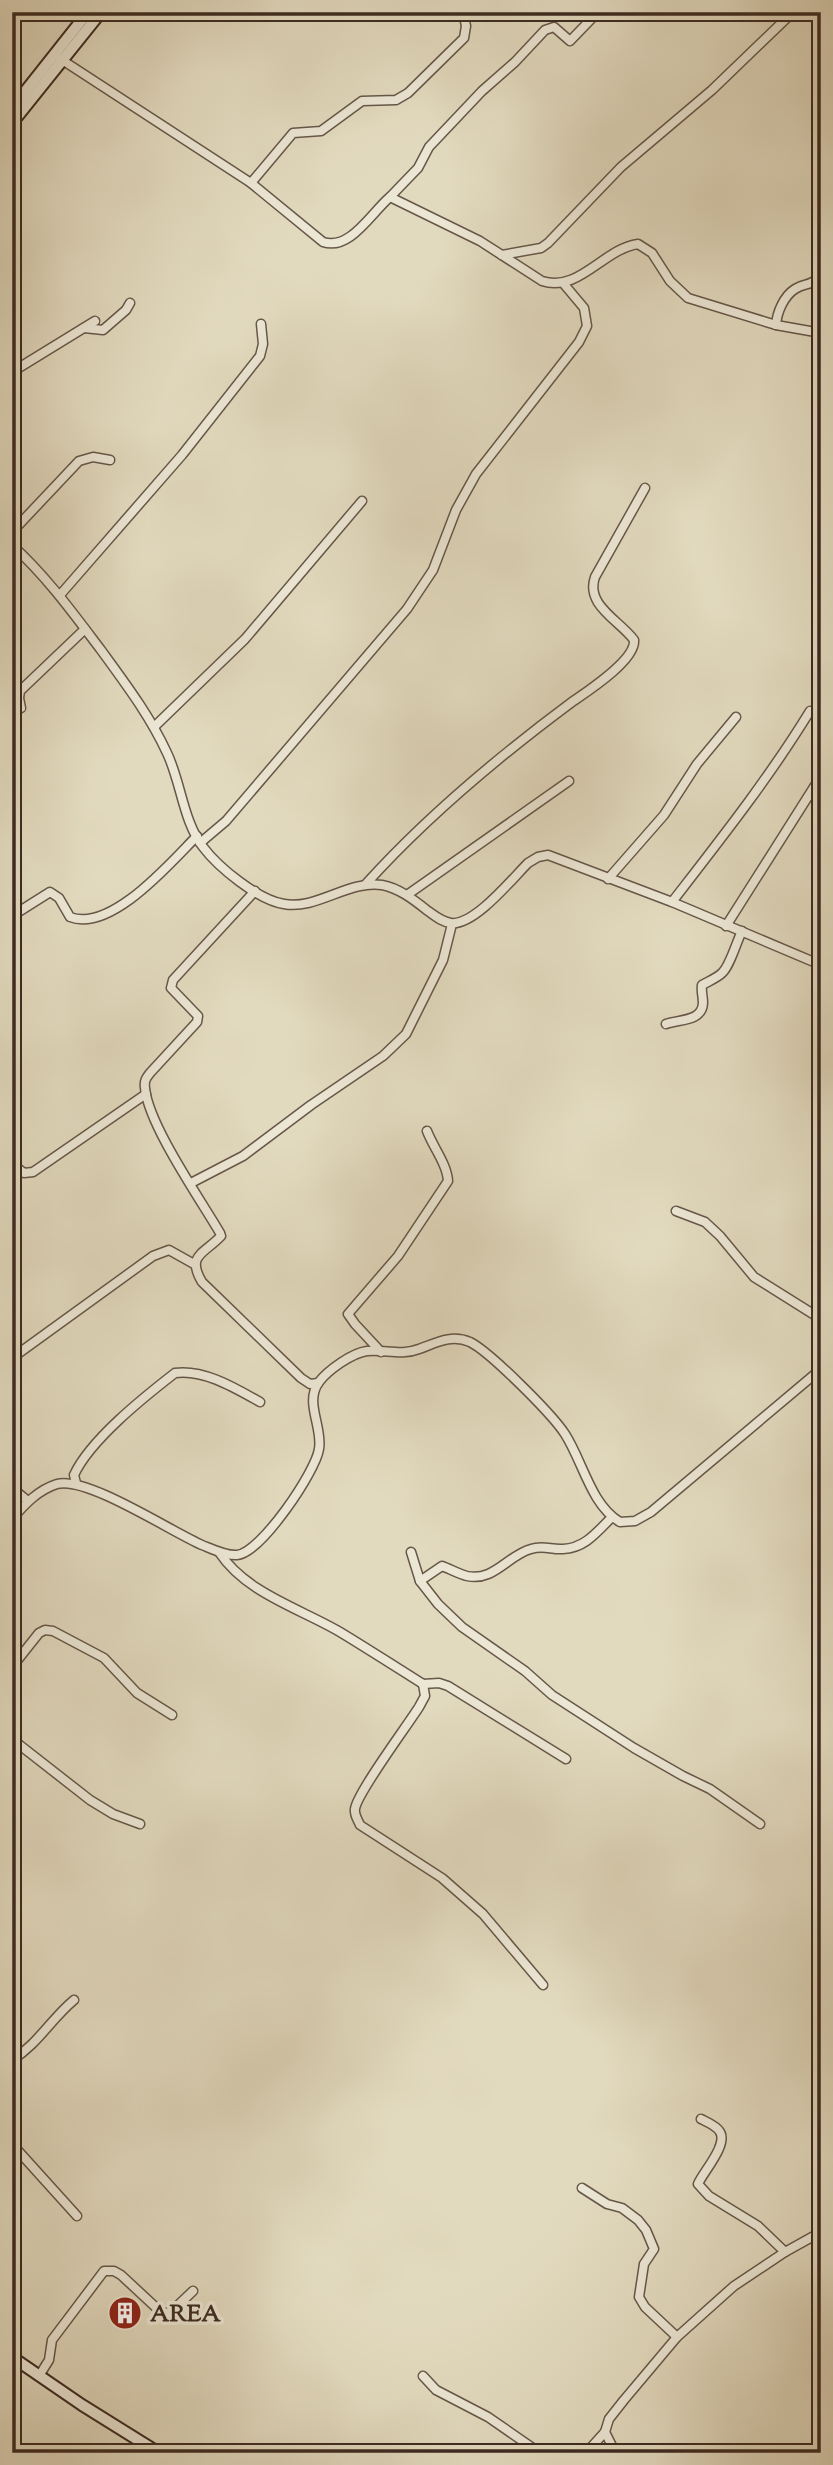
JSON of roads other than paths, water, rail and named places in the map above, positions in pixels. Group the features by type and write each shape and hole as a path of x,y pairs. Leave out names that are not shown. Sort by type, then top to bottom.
{"main road":[{"path":"12,123 88,12"},
{"path":"12,108 101,12"},
{"path":"12,2357 82,2406 159,2453"}],"street":[{"path":"251,183 293,133 321,131 362,101 391,101 408,93 464,38 466,26 463,12"},
{"path":"58,58 251,183 323,242 332,245 346,241 390,197 418,168 429,147 545,30 554,27 570,41 598,12"},
{"path":"502,255 541,247 560,234 621,167 712,90 791,13"},
{"path":"390,197 480,242 542,281 553,284 570,281 617,251 638,244 647,247 670,281 688,298 776,325 821,333"},
{"path":"776,325 778,311 795,289 809,285 821,274"},
{"path":"12,916 50,892 55,894 70,917 85,919 105,914 136,894 198,839 226,821 391,629 419,592 433,570 456,510 476,474 586,331 584,308 563,283"},
{"path":"84,328 103,330 131,303"},
{"path":"12,372 95,321"},
{"path":"60,595 182,455 260,356 263,344 261,324"},
{"path":"12,531 79,461 93,457 110,460"},
{"path":"365,885 465,787 632,653 634,640 598,603 592,587 645,488"},
{"path":"155,727 246,639 362,501"},
{"path":"12,545 60,595 155,727 169,756 198,839 210,857 255,891 273,901 292,905 365,885 388,887 407,895 440,920 465,922 478,913 528,863 548,855 672,902 821,965"},
{"path":"21,708 20,691 85,629"},
{"path":"672,902 744,809 810,711"},
{"path":"608,879 664,816 697,764 736,718"},
{"path":"726,926 821,776"},
{"path":"407,895 569,781"},
{"path":"255,891 173,980 171,988 194,1011 198,1019 196,1025 145,1079 146,1094 155,1122 220,1236 200,1254 194,1268 202,1282 301,1378 310,1384 318,1383 353,1356 368,1351 398,1353 419,1350 442,1339 469,1342 551,1416 565,1435 602,1506 620,1522 635,1521 651,1512 821,1369"},
{"path":"191,1183 243,1156 383,1056 406,1034 443,960 452,923"},
{"path":"666,1024 685,1021 699,1014 703,1005 702,985 728,967 732,950 742,932"},
{"path":"12,1164 26,1173 38,1169 146,1094"},
{"path":"381,1352 348,1314 398,1256 448,1181 446,1170 432,1147 427,1131"},
{"path":"676,1211 705,1222 754,1277 821,1319"},
{"path":"19,1353 153,1256 169,1250 194,1264"},
{"path":"76,1483 74,1475 83,1459 114,1426 175,1373 185,1372 226,1383 260,1402"},
{"path":"12,1519 41,1491 59,1483 76,1483 194,1541 219,1552 239,1555 257,1545 271,1530 312,1469 319,1451 312,1398 318,1383"},
{"path":"12,1488 28,1501"},
{"path":"420,1581 442,1566 468,1576 481,1576 491,1574 511,1558 530,1549 546,1546 561,1550 581,1546 612,1517"},
{"path":"219,1552 243,1579 338,1631 423,1684 439,1683 448,1686 566,1759"},
{"path":"411,1552 420,1581 438,1604 462,1627 525,1671 552,1695 634,1748 710,1789 760,1824"},
{"path":"12,1667 39,1633 45,1630 53,1631 104,1658 137,1693 172,1714"},
{"path":"423,1684 425,1696 364,1790 355,1808 356,1816 360,1825 442,1878 483,1914 543,1985"},
{"path":"12,1739 90,1800 113,1814 140,1824"},
{"path":"12,2060 39,2039 59,2012 74,2000"},
{"path":"701,2119 718,2129 722,2138 719,2149 698,2185 709,2196 758,2226 785,2252"},
{"path":"12,2144 77,2216"},
{"path":"582,2188 607,2204 622,2208 646,2230 654,2249 644,2263 639,2297 645,2307 677,2337"},
{"path":"586,2453 605,2431 609,2419 677,2337 734,2286 821,2232"},
{"path":"39,2376 49,2360 52,2340 104,2271 114,2271 121,2275 163,2314 172,2311 193,2291"},
{"path":"423,2376 436,2390 488,2417 540,2453"},
{"path":"605,2431 613,2448 621,2453"}],"place":[{"name":"AREA","path":"125,2313"}]}
